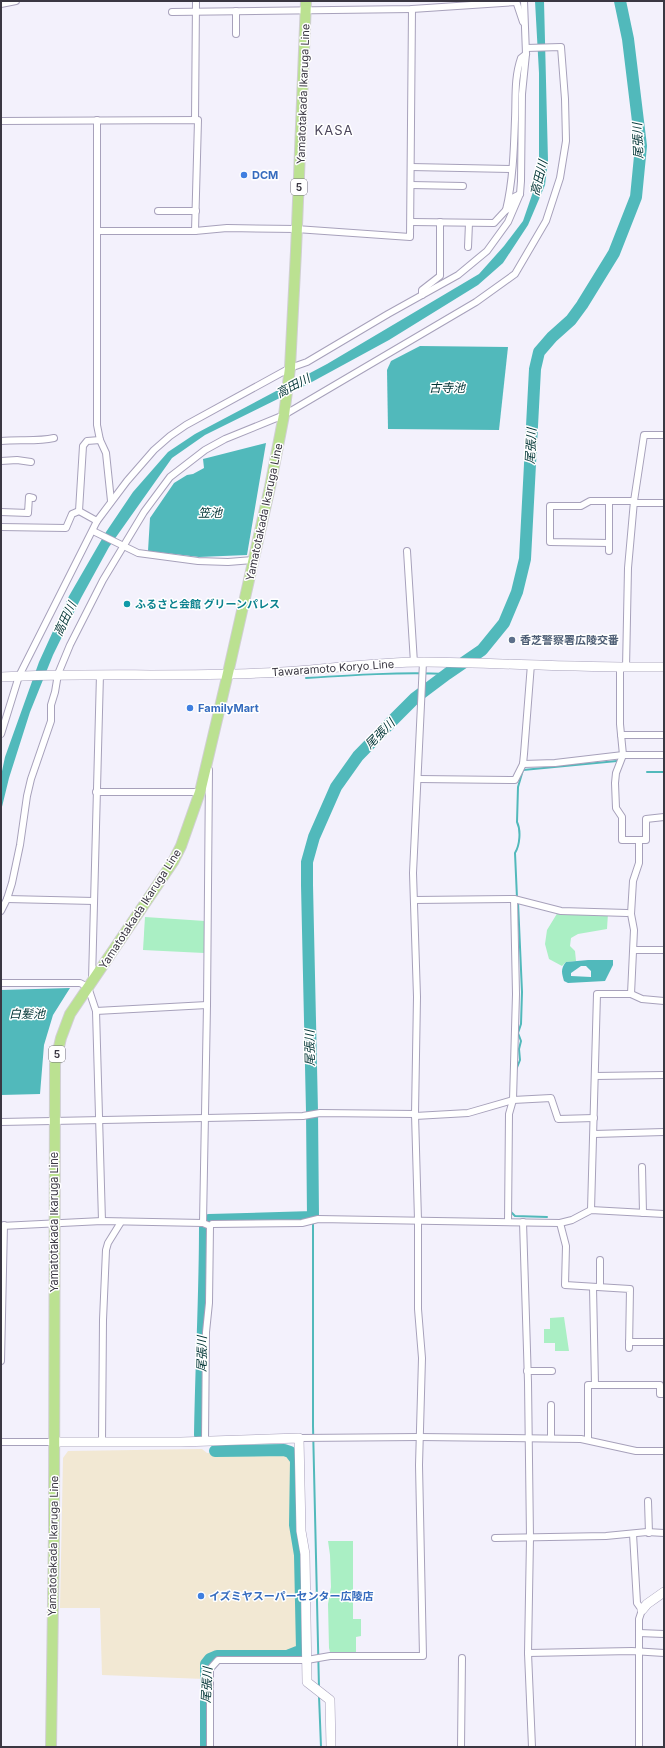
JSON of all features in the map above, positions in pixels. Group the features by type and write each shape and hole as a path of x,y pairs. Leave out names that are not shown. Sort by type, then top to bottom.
{"main road":[{"name":"Yamatotakada Ikaruga Line","path":"51,1747 54,1536 55,1064 61,1038 70,1014 173,862 181,846 200,792 270,487 285,412 289,370 306,5"},
{"name":"Tawaramoto Koryo Line","path":"1,677 56,674 281,672 354,665 420,668 448,663 531,664 623,668 664,667"},
{"path":"53,1442 304,1438 301,1530 305,1554 309,1660 307,1682 330,1700 330,1747"},
{"path":"642,1610 647,1604 664,1592"}],"street":[{"path":"1,4 16,1"},
{"path":"195,231 198,120 195,120 196,1"},
{"path":"1,734 21,676 92,531 111,501 154,450 186,425 289,370 307,362 458,275 487,251 508,222 520,194 522,94 528,50 524,1"},
{"path":"172,12 236,11 306,5 412,10 516,2 526,27"},
{"path":"97,231 195,231 226,228 296,229 410,237 412,222 412,10"},
{"path":"236,11 236,34"},
{"path":"1,911 7,899 20,845 31,779 51,720 51,705 55,692 56,674 122,545 170,477 185,464 225,439 285,412 476,302 515,274 546,221 560,178 566,141 565,99 561,47 528,50 521,58 516,77 512,169 510,193 506,210"},
{"path":"97,120 97,425 100,440 106,453 111,501"},
{"path":"1,121 195,120"},
{"path":"411,167 512,169"},
{"path":"411,185 463,186"},
{"path":"412,222 494,223 506,210 511,208 514,197 520,194"},
{"path":"158,211 196,211"},
{"path":"422,295 422,290 437,280 440,276 440,222"},
{"path":"468,247 469,223"},
{"path":"664,435 644,435 634,502 628,568 623,668 621,734 623,755 616,778 616,808 622,817 622,840 646,840 646,819 664,817"},
{"path":"1,441 40,441 54,438"},
{"path":"79,511 83,446 87,441 100,440"},
{"path":"1,461 17,460 31,462"},
{"path":"1,512 28,513 29,498 33,498"},
{"path":"609,543 550,542 550,506 581,506 590,501 664,503"},
{"path":"609,501 609,551"},
{"path":"79,511 97,522"},
{"path":"1,527 66,528 72,514 79,511"},
{"path":"92,531 138,553 191,561 228,562 253,560"},
{"path":"210,1747 210,1669 218,1660 309,1660 325,1657 423,1656 419,1437 422,1358 418,1309 418,1220 415,1115 418,997 413,872 422,682 408,551"},
{"path":"418,779 515,780 523,764 531,664"},
{"path":"100,674 94,901 90,984 96,1011 102,1221"},
{"path":"621,734 664,734"},
{"path":"523,764 560,763 623,755 664,755"},
{"path":"204,1440 206,1332 209,1303 206,1118 210,792 208,756"},
{"path":"96,792 200,792"},
{"path":"631,994 634,930 631,914 633,881 639,863 639,840"},
{"path":"7,899 94,901"},
{"path":"414,900 514,899 561,911 628,913"},
{"path":"508,1222 509,1114 513,1100 516,994 514,899"},
{"path":"634,950 664,950"},
{"path":"1,983 90,984"},
{"path":"591,1210 597,994 631,994 642,999 664,1001"},
{"path":"96,1011 207,1005"},
{"path":"595,1076 664,1075"},
{"path":"1,1122 206,1118 306,1115 317,1113 415,1115 468,1113 513,1100 550,1098 558,1118 594,1118"},
{"path":"594,1134 664,1132"},
{"path":"642,1167 643,1213"},
{"path":"1,1361 2,1226 102,1221 207,1225 306,1222 318,1219 560,1223 572,1220 591,1210 664,1214"},
{"path":"102,1442 103,1320 106,1250 108,1243 121,1222"},
{"path":"523,1222 530,1538 528,1653 532,1747"},
{"path":"560,1223 566,1246 565,1285 630,1289 629,1345 664,1342"},
{"path":"600,1260 600,1287"},
{"path":"593,1287 595,1385"},
{"path":"527,1371 552,1371"},
{"path":"588,1440 588,1385 660,1385 660,1394 664,1394"},
{"path":"551,1405 551,1438"},
{"path":"304,1438 551,1438 588,1440 636,1451 664,1451"},
{"path":"1,1442 53,1442"},
{"path":"648,1501 649,1533"},
{"path":"495,1538 664,1533"},
{"path":"633,1534 637,1603 642,1610 639,1619 638,1633 639,1747"},
{"path":"638,1633 664,1634"},
{"path":"528,1653 664,1653"},
{"path":"461,1747 462,1658"}],"shaded area":[{"path":"202,1449 207,1453 285,1452 290,1453 294,1460 293,1527 298,1554 300,1649 290,1653 211,1655 204,1665 204,1679 102,1675 100,1608 60,1608 63,1458 68,1451"}],"green space":[{"path":"558,912 608,913 607,929 578,934 571,938 570,946 575,951 576,961 566,962 562,966 549,959 545,944 547,930"},
{"path":"145,917 205,921 204,953 143,950"},
{"path":"564,1317 569,1351 555,1351 555,1343 544,1343 544,1329 550,1329 550,1318"},
{"path":"328,1541 353,1541 353,1619 361,1619 361,1636 356,1637 356,1652 330,1652 328,1604 331,1587"}],"water":[{"name":"高田川","path":"535,1 544,1 548,161 545,185 528,225 503,263 478,285 389,340 310,383 205,435 172,458 109,547 81,598 53,655 30,712 9,778 1,811 1,776 5,757 39,662 69,596 106,532 133,492 168,452 195,434 327,364 479,274 504,246 523,221 534,189 539,159 539,73"},
{"name":"古寺池","path":"420,346 508,347 499,430 388,429 387,370 391,361"},
{"name":"笠池","path":"266,443 247,555 199,557 148,551 150,518 174,483 187,475 193,474 204,468 203,459"},
{"path":"613,960 613,965 605,981 568,983 564,981 562,974 562,969 566,962","holes":["581,966 586,966 591,971 591,977 571,976 571,973"]},
{"name":"白髪池","path":"70,988 53,1015 44,1045 40,1094 1,1095 1,990"}],"waterway":[{"name":"尾張川","path":"200,1435 205,1228 209,1220 313,1217 307,862 314,837 336,787 358,756 415,698 482,650 504,623 517,592 525,559 535,369 539,352 552,337 571,320 582,305 614,253 636,197 641,146 628,39 620,1"},
{"path":"306,678 429,673 447,674"},
{"path":"517,898 515,853 519,838 517,822 518,787 523,770 617,761"},
{"path":"647,772 664,772"},
{"path":"516,1070 520,1060 519,1049 521,1041 518,1033 521,1024 522,992 518,902"},
{"path":"511,1181 511,1212 515,1216 547,1217"},
{"path":"313,1222 313,1426 319,1688"},
{"name":"尾張川","path":"206,1747 206,1664 210,1659 217,1656 287,1656 302,1650 300,1555 295,1525 296,1460 290,1452 284,1450 215,1451"},
{"path":"319,1696 321,1747"}],"place":[{"name":"DCM","path":"244,175"},
{"name":"ふるさと会館 グリーンパレス","path":"127,604"},
{"name":"香芝警察署広陵交番","path":"512,640"},
{"name":"FamilyMart","path":"190,708"},
{"name":"イズミヤスーパーセンター広陵店","path":"201,1596"}],"district":[{"name":"KASA","path":"334,130"}]}
